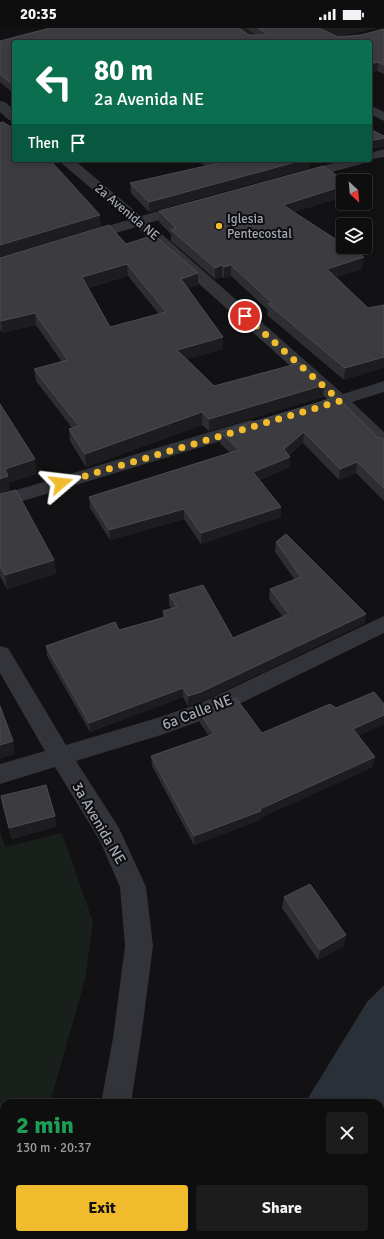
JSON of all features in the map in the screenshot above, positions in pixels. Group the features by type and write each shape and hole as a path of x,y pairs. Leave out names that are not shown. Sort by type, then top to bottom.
{"street":[{"path":"0,105 12,122"},
{"path":"372,109 384,117"},
{"path":"372,157 384,154"},
{"name":"2a Avenida NE","path":"67,162 138,221 340,401 384,443"},
{"path":"284,181 353,162"},
{"path":"66,243 200,204"},
{"path":"310,409 340,401 384,386"},
{"path":"0,502 265,422"},
{"name":"6a Calle NE","path":"0,774 60,757 210,709 384,624"},
{"name":"3a Avenida NE","path":"0,654 60,757 110,836 133,887 139,946 127,1038 117,1099"}],"shaded area":[{"path":"238,28 378,28 326,40 256,40"},
{"path":"0,831 5,847 62,833 93,922 85,980 51,1099 0,1099"},
{"path":"384,985 384,1099 307,1099 367,1002"}],"building":[{"path":"50,28 239,28 249,35 264,35 266,33 258,28 319,28 338,37 361,35 384,29 384,65 378,62 372,64 372,40 12,40 12,84 0,74 0,41"},
{"path":"3,122 12,128 12,162 52,162 100,215 0,245 0,123"},
{"path":"372,130 384,136 384,138 372,141"},
{"path":"217,162 296,162 149,202 130,183 219,163"},
{"path":"323,166 336,175 336,188 283,205 336,239 336,254 359,254 364,257 327,269 368,308 384,305 384,357 345,368 268,304 272,303 231,265 224,267 222,265 215,268 171,230 176,228 159,211"},
{"path":"109,225 126,244 154,235 198,273 181,279 223,337 177,350 214,386 300,363 324,385 209,419 202,412 85,454 69,429 79,426 34,369 68,360 35,313 1,321 0,319 0,258","holes":["127,264 166,312 110,327 82,277"]},
{"path":"337,397 377,437 384,439 384,488 357,462 340,469 304,432 284,449 290,457 253,472 281,507 201,533 184,509 109,530 89,497 239,450 220,432"},
{"path":"0,404 35,459 5,469 8,476 0,479"},
{"path":"16,490 54,560 5,575 0,566 0,494"},
{"path":"286,534 366,614 201,692 188,696 183,688 89,723 46,646 115,622 119,630 166,617 163,611 177,607 169,595 203,585 233,638 289,614 270,589 301,577 276,542"},
{"path":"374,692 384,704 384,715 353,729 375,757 260,809 261,811 194,836 151,756 214,734 200,713 236,698 262,733 330,704 336,708"},
{"path":"0,706 13,741 0,745"},
{"path":"46,785 55,816 9,828 1,796"},
{"path":"310,884 346,935 320,950 284,897"}],"place":[{"name":"Iglesia Pentecostal","path":"219,226"}],"route":[{"path":"61,483 212,437 340,401 245,316"}]}
